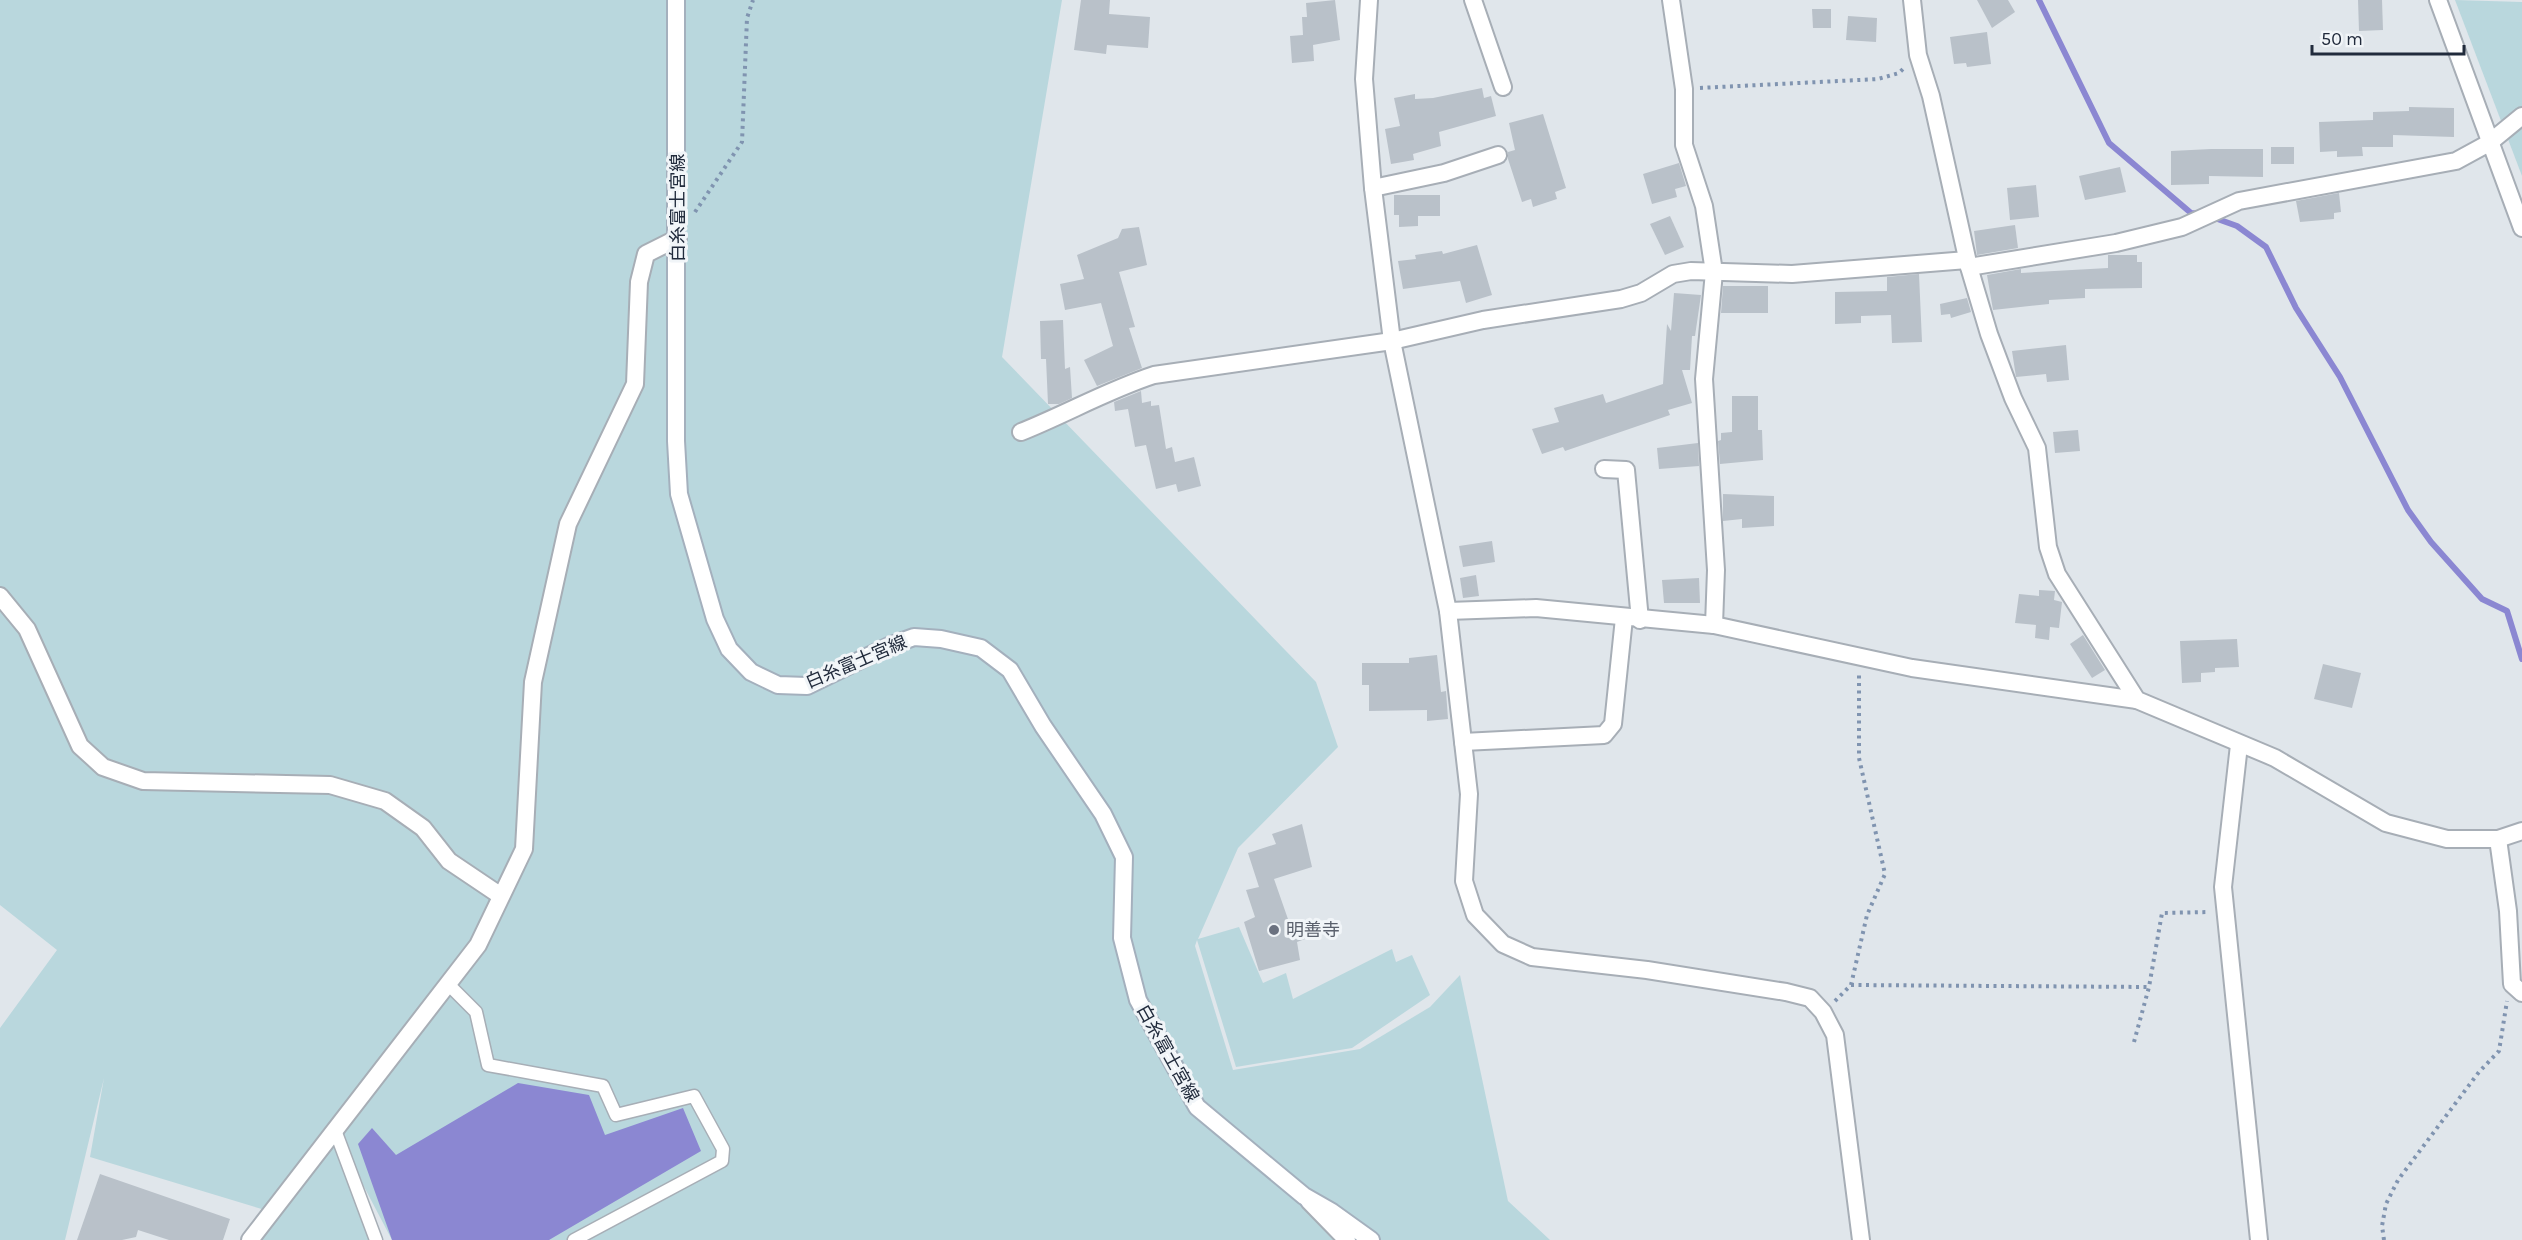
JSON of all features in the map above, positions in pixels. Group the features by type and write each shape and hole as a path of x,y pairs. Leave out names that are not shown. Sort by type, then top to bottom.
{"street":[{"name":"白糸富士宮線","path":"676,0 678,238 676,441 679,494 715,619 729,649 750,672 778,685 807,686 889,646 914,638 941,639 981,648 1010,670 1043,726 1103,814 1124,857 1122,938 1138,1000 1197,1107 1304,1197 1332,1212 1371,1240"},
{"path":"1369,0 1364,80 1373,188 1392,341 1448,612 1468,794 1464,881 1475,915 1503,944 1532,957 1647,970 1786,992 1810,998 1824,1011 1835,1035 1861,1240"},
{"path":"1473,0 1503,87"},
{"path":"1671,0 1684,89 1684,145 1704,206 1714,272 1704,379 1716,570 1714,625"},
{"path":"1912,0 1918,55 1931,96 1968,264 1989,334 2013,398 2037,448 2048,547 2057,574 2137,700"},
{"path":"2438,0 2522,228"},
{"path":"1021,432 1077,409 1119,387 1154,375 1392,341 1484,320 1621,299 1641,293 1673,274 1714,272 1792,274 1968,264 2116,243 2182,227 2239,201 2456,162 2489,143 2522,116"},
{"path":"1373,188 1444,173 1498,155"},
{"path":"250,1240 478,945 524,849 533,682 568,524 635,384 639,282 646,254 678,238"},
{"path":"1463,742 1604,735 1613,724 1632,619 1626,470 1604,469"},
{"path":"0,596 27,629 80,746 103,767 143,781 330,785 385,801 423,828 449,861 501,896"},
{"path":"1448,612 1536,608 1632,619 1714,625 1912,668 2137,700 2239,745 2275,758 2386,823 2447,839 2498,839 2522,831"},
{"path":"2239,745 2223,887 2259,1240"},
{"path":"2498,839 2517,989"},
{"path":"1304,1197 1347,1240"}],"lane":[{"path":"448,984 476,1012 488,1065 603,1086 616,1116 694,1096 723,1149 722,1161 574,1240"},
{"path":"335,1130 376,1240"}],"path":[{"path":"678,238 742,142 747,18 753,0"},
{"path":"1684,89 1878,79 1899,73 1918,55"},
{"path":"1824,1011 1851,985 1867,915 1885,874 1859,758 1860,657"},
{"path":"2134,1042 2149,987 2162,913 2226,911"},
{"path":"1851,985 2149,987"},
{"path":"2384,1240 2382,1226 2386,1204 2398,1180 2479,1072 2499,1051 2505,1006 2517,989"}],"shaded area":[{"path":"0,0 1062,0 1002,357 1316,682 1338,747 1238,848 1198,939 1239,927 1263,983 1286,973 1293,999 1392,949 1396,962 1412,955 1430,995 1352,1048 1236,1067 1197,940 1195,946 1233,1070 1360,1049 1430,1007 1460,975 1508,1201 1550,1240 392,1240 339,1139 380,1240 253,1240 265,1210 90,1157 104,1078 65,1240 0,1240 0,1028 57,950 0,905"},
{"path":"2455,0 2522,2 2522,176"},
{"path":"518,1083 589,1095 605,1135 683,1108 701,1151 549,1240 392,1240 358,1144 372,1128 396,1155"}],"building":[{"path":"1081,0 1110,0 1109,14 1150,17 1148,48 1107,45 1106,54 1074,50"},
{"path":"1335,0 1340,40 1313,45 1314,61 1292,63 1290,36 1303,35 1302,17 1307,17 1306,3"},
{"path":"1977,0 2008,0 2015,12 1992,28"},
{"path":"2358,0 2382,0 2383,30 2359,31"},
{"path":"1812,9 1831,9 1831,28 1813,28"},
{"path":"1848,16 1877,18 1876,42 1846,40"},
{"path":"1987,32 1991,64 1967,67 1966,63 1954,64 1950,37"},
{"path":"1482,88 1484,98 1491,96 1496,116 1439,132 1441,146 1413,154 1414,160 1391,164 1385,129 1400,126 1394,98 1415,94 1415,99 1433,98"},
{"path":"2409,107 2454,108 2454,137 2393,135 2393,147 2362,147 2363,156 2337,157 2337,151 2320,152 2319,122 2373,120 2373,112 2409,111"},
{"path":"1543,114 1566,188 1555,192 1557,199 1533,207 1531,199 1522,202 1508,159 1508,152 1515,150 1509,123"},
{"path":"2271,147 2294,147 2294,164 2271,164"},
{"path":"2263,149 2263,177 2209,176 2209,184 2171,185 2171,151"},
{"path":"1679,163 1686,186 1675,189 1677,197 1652,204 1643,174"},
{"path":"2120,167 2126,192 2085,200 2079,176"},
{"path":"2036,185 2039,217 2010,220 2007,188"},
{"path":"2339,193 2341,212 2334,213 2334,219 2300,222 2296,201"},
{"path":"1394,195 1440,195 1440,216 1418,216 1418,226 1399,227 1399,215 1394,215"},
{"path":"1670,216 1684,247 1665,255 1650,224"},
{"path":"2015,225 2018,248 1977,255 1974,231"},
{"path":"1139,227 1147,265 1119,272 1135,327 1129,328 1142,368 1097,386 1084,360 1113,346 1101,303 1065,310 1060,284 1084,279 1077,255 1118,238 1122,229"},
{"path":"1477,245 1492,295 1466,303 1460,281 1403,289 1398,261 1416,259 1415,255 1442,251 1443,254"},
{"path":"2108,255 2137,255 2137,262 2142,262 2142,288 2085,289 2085,298 2049,300 2049,304 1993,310 1987,275 2021,269 2021,273 2108,268"},
{"path":"1919,274 1922,342 1892,343 1891,315 1861,316 1861,323 1835,324 1835,292 1887,291 1887,277"},
{"path":"1723,286 1768,286 1768,313 1721,313"},
{"path":"1674,293 1701,295 1695,336 1692,336 1690,370 1682,370 1692,403 1668,410 1670,415 1565,451 1563,447 1542,454 1532,429 1559,422 1554,408 1603,394 1606,403 1663,384 1667,324 1671,331"},
{"path":"1967,298 1971,312 1951,318 1950,314 1941,315 1940,304"},
{"path":"1063,320 1065,369 1070,367 1072,398 1059,404 1048,404 1046,359 1041,359 1040,321"},
{"path":"2066,345 2069,380 2047,382 2046,374 2016,377 2012,351"},
{"path":"1141,391 1142,403 1151,401 1151,406 1159,405 1166,449 1172,447 1175,462 1194,457 1201,486 1178,492 1176,484 1156,489 1146,445 1135,447 1128,409 1115,411 1114,402"},
{"path":"1732,396 1758,396 1758,430 1762,430 1763,460 1720,464 1718,441 1721,440 1721,433 1732,432"},
{"path":"2078,430 2080,451 2055,453 2053,432"},
{"path":"1698,443 1699,466 1659,469 1657,448"},
{"path":"1723,494 1774,496 1774,526 1742,528 1742,519 1723,521"},
{"path":"1492,541 1495,562 1463,567 1459,546"},
{"path":"1476,575 1479,596 1463,598 1460,578"},
{"path":"1699,578 1700,603 1664,603 1662,580"},
{"path":"2039,590 2055,591 2054,600 2062,602 2059,628 2050,627 2049,640 2035,638 2036,625 2015,623 2019,594 2039,596"},
{"path":"2083,635 2105,670 2092,678 2070,644"},
{"path":"2237,639 2239,667 2215,668 2215,672 2201,673 2201,682 2182,683 2180,641"},
{"path":"1437,655 1441,692 1446,691 1448,719 1427,721 1427,710 1369,711 1369,685 1362,685 1362,663 1409,663 1409,658"},
{"path":"2323,664 2361,673 2352,708 2314,699"},
{"path":"1302,824 1312,867 1274,879 1289,922 1298,919 1305,939 1297,942 1300,960 1259,971 1244,922 1255,917 1246,890 1259,887 1248,853 1276,844 1272,834"},
{"path":"100,1174 230,1219 223,1240 169,1240 138,1230 136,1237 122,1240 77,1240"}],"waterway":[{"path":"2039,0 2109,143 2191,213 2199,214"},
{"path":"2212,217 2237,226 2266,247 2296,308 2340,377 2408,510 2431,542 2482,599 2507,611 2522,659"}],"place":[{"name":"明善寺","path":"1274,930"}]}
